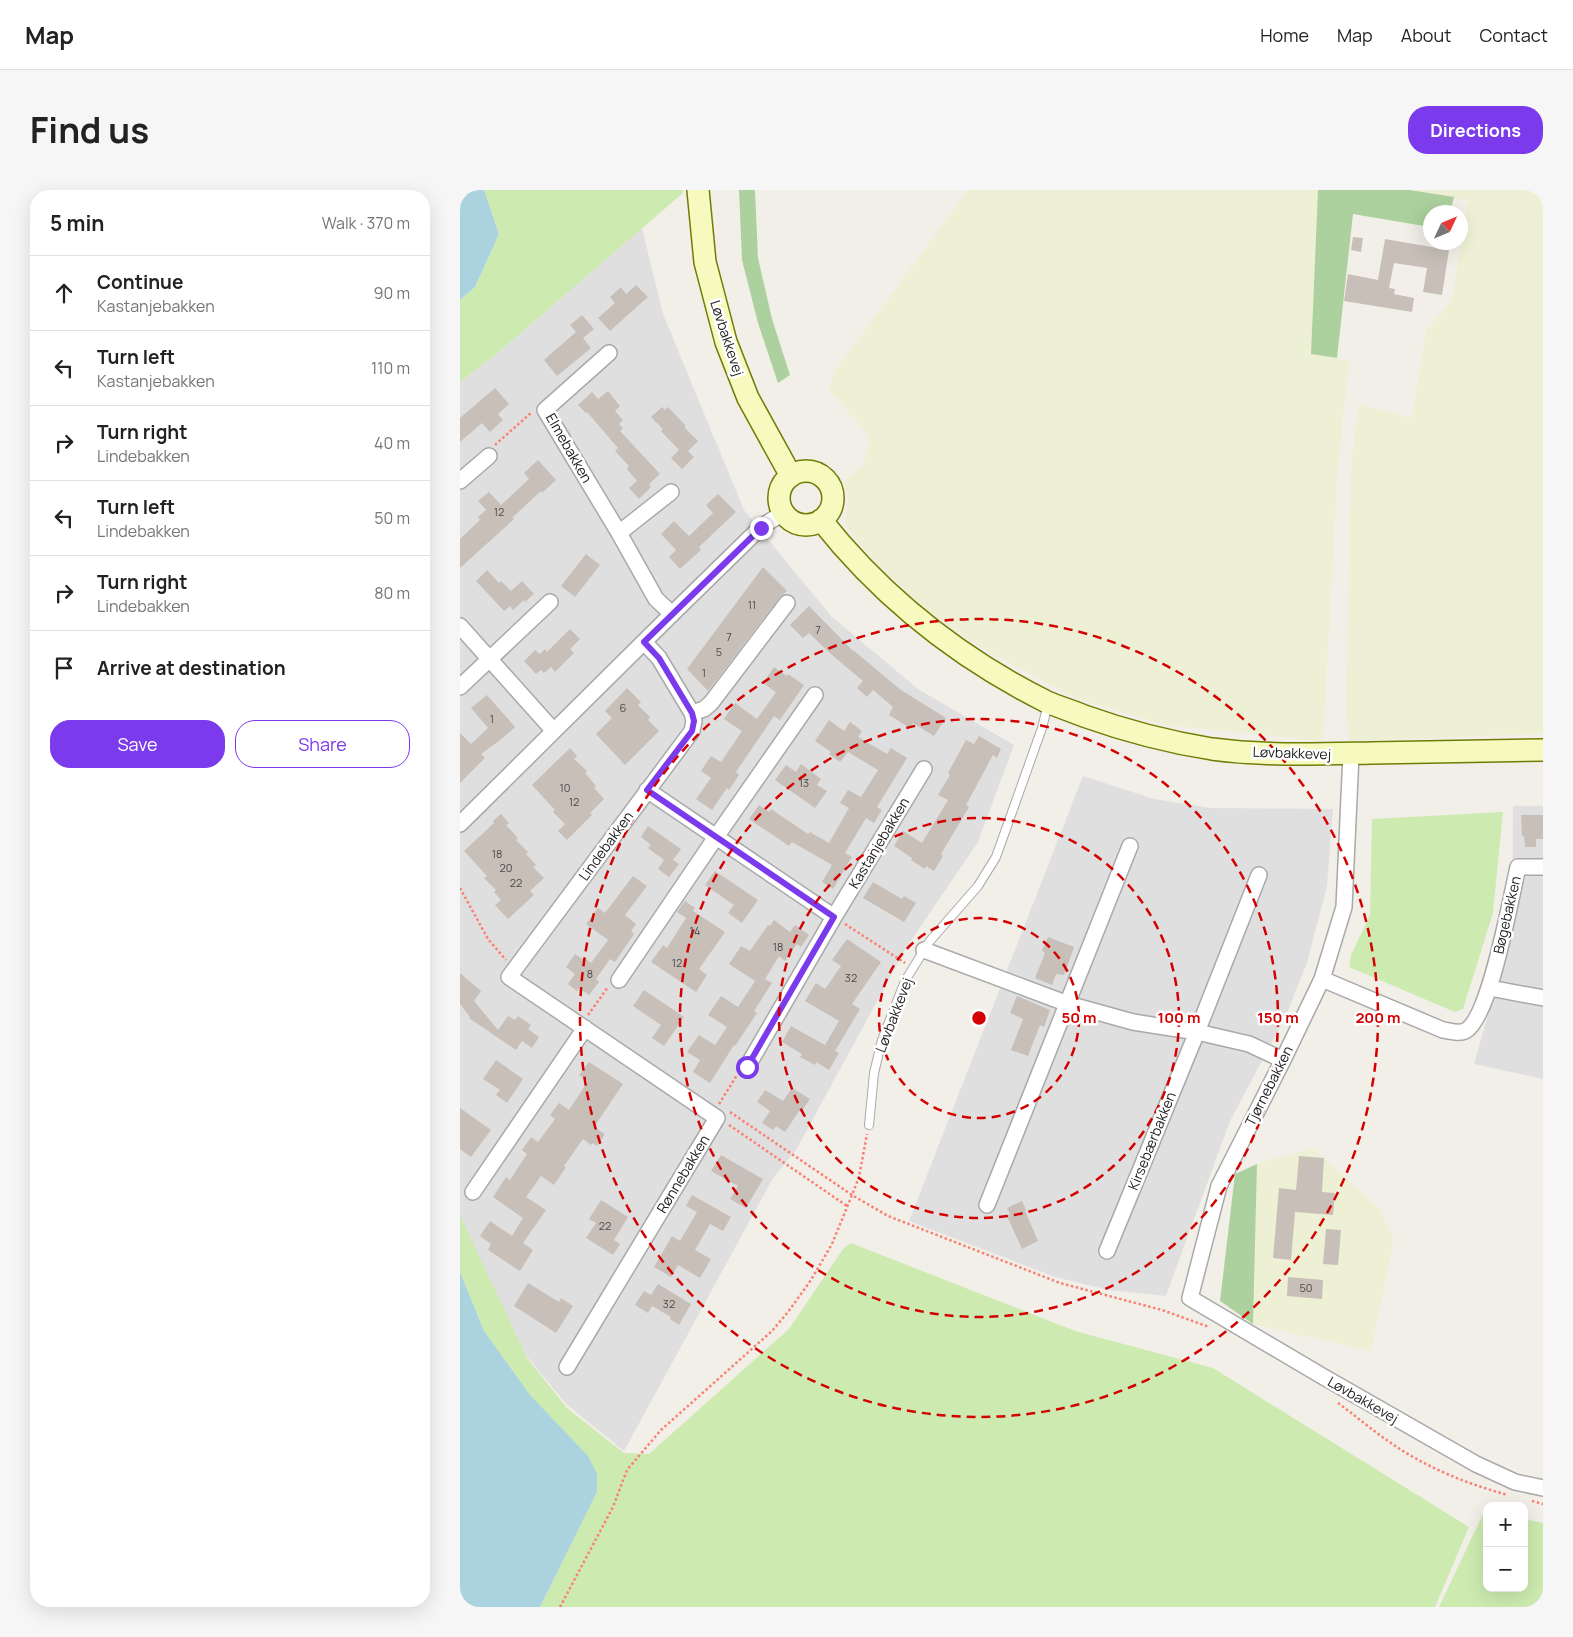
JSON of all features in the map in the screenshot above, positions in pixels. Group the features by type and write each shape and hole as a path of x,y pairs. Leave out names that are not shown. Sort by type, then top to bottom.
{"street":[{"name":"Løvbakkevej","path":"698,190 705,262 726,342 748,398 791,476"},
{"name":"Elmebakken","path":"609,353 545,410 620,533 656,599 672,614"},
{"path":"460,482 490,456"},
{"path":"803,471 810,472 823,477 828,482 833,496 832,503 826,516 821,520 808,525 801,525 788,519 783,513 778,501 779,494 785,481 791,476 803,471"},
{"path":"620,533 671,492"},
{"path":"460,824 553,730 761,528 783,513"},
{"name":"Løvbakkevej","path":"821,520 877,583 924,624 973,660 1048,702 1151,738 1213,749 1276,754 1543,750"},
{"path":"460,687 550,602"},
{"path":"644,642 659,658 692,713 704,709 711,704 787,603"},
{"path":"460,626 553,730"},
{"path":"615,981 814,695"},
{"name":"Lindebakken","path":"512,973 692,731 694,721 692,713"},
{"name":"Tjørnebakken","path":"1190,1298 1219,1186 1322,979 1344,907 1351,754"},
{"name":"Kastanjebakken","path":"744,1067 924,769"},
{"path":"647,790 834,917"},
{"path":"987,1206 1130,846"},
{"name":"Bøgebakken","path":"1322,979 1443,1030 1465,1031 1476,1020 1490,988 1518,867 1543,867"},
{"name":"Kirsebærbakken","path":"1107,1251 1197,1032 1259,874"},
{"path":"924,950 1068,1004 1133,1022 1197,1032 1249,1044 1283,1060"},
{"path":"512,973 721,1111"},
{"path":"1490,988 1543,998"},
{"path":"473,1192 587,1022"},
{"name":"Rønnebakken","path":"567,1367 721,1111"},
{"name":"Løvbakkevej","path":"1190,1298 1476,1464 1515,1482 1543,1488"}],"lane":[{"name":"Løvbakkevej","path":"869,1125 874,1073 882,1040 905,981 928,942 978,886 996,857 1042,728 1048,702"}],"path":[{"path":"490,456 494,446 538,407 545,410"},
{"path":"460,888 488,938 509,963 512,973"},
{"path":"834,917 912,968"},
{"path":"581,1011 587,1022 615,981"},
{"path":"721,1111 744,1067"},
{"path":"721,1111 888,1216 1060,1283 1162,1310 1210,1327"},
{"path":"721,1111 848,1206"},
{"path":"560,1607 613,1508 627,1470 661,1430 753,1349 782,1318 811,1280 832,1244 859,1177 869,1125"},
{"path":"1338,1403 1391,1444 1433,1467 1488,1490 1516,1497"},
{"path":"1525,1500 1543,1504"}],"shaded area":[{"path":"642,228 663,314 744,510 831,616 918,689 1014,745 978,842 906,948 796,1150 773,1178 624,1451 566,1404 504,1329 460,1218 460,382 493,357"},
{"path":"1083,776 1154,799 1211,808 1333,809 1327,886 1307,963 1285,1018 1230,1121 1166,1296 1109,1290 1055,1277 909,1221"},
{"path":"1513,806 1543,806 1543,1079 1474,1064 1512,930"}],"green space":[{"path":"484,190 683,190 683,193 493,357 460,382 460,300 475,287 499,234"},
{"path":"739,190 755,190 758,258 772,319 790,375 778,383 758,323 742,260"},
{"path":"968,190 1318,190 1311,353 1349,361 1338,467 1323,741 1165,725 1077,699 978,646 921,607 874,561 845,524 848,500 844,482 863,465 870,440 863,429 829,390 833,374"},
{"path":"1318,190 1410,190 1454,197 1452,205 1423,205 1423,226 1353,214 1337,358 1311,354"},
{"path":"1410,190 1543,190 1543,734 1349,741 1346,714 1351,465 1359,404 1412,418 1426,330 1452,300 1460,250 1468,250 1468,200"},
{"path":"1503,812 1493,913 1463,1009 1455,1012 1349,967 1351,955 1370,915 1372,819"},
{"path":"1313,1148 1379,1208 1394,1238 1371,1351 1253,1324 1257,1164"},
{"path":"1257,1164 1253,1324 1220,1301 1235,1174"},
{"path":"460,1215 527,1358 567,1408 624,1453 649,1454 789,1329 843,1249 851,1243 1075,1331 1213,1368 1469,1527 1435,1607 540,1607 597,1492 484,1331 460,1272"},
{"path":"1483,1514 1483,1592 1528,1592 1528,1520 1543,1523 1543,1607 1439,1607"}],"water":[{"path":"460,190 484,190 499,234 475,287 460,300"},
{"path":"460,1272 484,1331 530,1395 588,1456 597,1474 597,1492 540,1607 460,1607"}],"building":[{"path":"1353,237 1363,238 1361,252 1351,250"},
{"path":"1385,239 1423,246 1423,250 1449,250 1442,295 1423,292 1427,268 1394,263 1389,288 1395,289 1394,294 1414,298 1412,312 1344,301 1348,274 1378,280"},
{"path":"636,285 648,297 610,331 598,318 615,303 610,297 621,287 626,294"},
{"path":"582,315 594,329 583,338 591,348 557,376 544,360 576,332 570,325"},
{"path":"495,388 509,404 498,414 503,420 490,432 482,423 460,442 460,418"},
{"path":"608,391 620,406 615,411 623,420 619,424 623,428 620,431 660,474 649,484 651,487 639,499 629,488 637,481 627,469 629,466 615,451 618,448 587,412 578,405 592,392 598,399"},
{"path":"662,407 665,410 668,407 698,441 688,451 694,457 682,469 671,458 679,450 651,417"},
{"path":"538,460 556,480 542,493 541,491 512,518 514,519 460,568 460,539 480,520 478,517 486,510 478,501 489,492 501,505 529,479 524,473"},
{"path":"718,494 736,512 699,547 701,550 680,569 669,557 676,550 661,534 674,521 689,536 713,513 706,505"},
{"path":"586,554 600,565 575,597 561,586"},
{"path":"763,567 787,591 780,597 708,691 687,669"},
{"path":"487,570 499,583 501,581 511,591 522,581 534,594 513,610 510,606 504,611 476,581"},
{"path":"809,606 853,651 901,690 946,718 934,736 913,723 910,728 889,715 893,707 873,690 867,697 857,688 863,681 809,633 803,638 790,625"},
{"path":"570,629 580,639 570,649 574,653 555,672 551,667 544,673 541,670 536,674 524,661 535,650 540,654 545,649 547,652"},
{"path":"774,667 804,685 780,720 774,716 736,772 739,775 729,790 727,788 712,810 696,799 711,778 701,771 711,756 721,762 742,731 724,719 735,703 757,719 776,692 763,683"},
{"path":"627,688 641,702 638,705 650,717 648,720 659,731 625,765 596,734 612,718 605,711"},
{"path":"487,695 515,727 481,754 485,758 460,783 460,733 471,744 488,728 471,708"},
{"path":"829,720 844,731 850,722 862,731 858,737 887,754 891,748 907,758 877,807 882,810 874,823 866,818 845,853 852,857 833,889 822,882 832,865 792,842 789,846 749,819 759,805 769,812 771,809 808,834 810,832 829,843 849,808 840,803 848,790 861,797 878,770 848,752 840,762 829,754 831,752 815,741"},
{"path":"979,736 1001,749 997,758 993,755 966,805 969,807 941,854 943,856 934,871 926,866 925,869 894,846 903,831 922,843 948,800 938,795 950,775 948,773 966,740 974,744"},
{"path":"570,748 577,756 574,759 587,771 585,773 596,786 594,788 604,799 590,813 592,815 567,840 558,831 565,824 532,785"},
{"path":"801,764 821,779 817,785 827,791 815,808 775,780 786,765 796,772"},
{"path":"501,814 509,823 506,825 518,838 516,840 528,852 526,854 536,865 533,867 544,878 530,891 534,895 508,919 495,905 501,900 494,892 496,890 484,878 487,876 464,851"},
{"path":"1521,815 1543,815 1543,839 1536,839 1536,847 1525,847 1524,836 1522,836"},
{"path":"648,826 681,849 673,860 679,864 669,877 658,869 664,860 648,848 651,845 641,837"},
{"path":"715,871 758,900 742,923 728,913 734,905 705,885"},
{"path":"633,876 647,886 625,915 636,924 631,931 634,934 615,962 610,959 596,979 599,982 589,995 579,988 577,991 568,984 575,974 566,967 575,954 591,963 608,940 586,924 598,908 605,913"},
{"path":"873,882 902,899 904,896 916,903 904,922 863,898"},
{"path":"685,901 695,908 693,911 725,932 699,969 707,975 696,992 651,962 663,945 667,948 686,918 677,912"},
{"path":"774,920 790,932 795,925 809,935 801,947 797,944 785,961 779,956 765,979 772,983 754,1011 757,1013 710,1083 693,1072 700,1060 687,1052 699,1035 715,1045 727,1027 708,1015 721,996 738,1007 755,981 729,964 741,946 750,951 768,925 770,926"},
{"path":"1048,937 1074,947 1064,975 1056,974 1052,985 1035,978 1045,953 1042,951"},
{"path":"847,939 881,962 852,1004 860,1009 835,1051 839,1053 829,1070 816,1062 815,1065 800,1057 802,1054 782,1042 791,1026 825,1045 839,1021 805,1001 816,983 825,989 841,966 832,960"},
{"path":"460,973 481,991 474,1001 498,1030 508,1016 515,1020 518,1016 531,1025 528,1029 539,1037 532,1048 522,1041 516,1050 469,1018 460,1004"},
{"path":"644,990 684,1017 664,1046 652,1038 661,1025 633,1006"},
{"path":"1017,996 1050,1010 1044,1027 1040,1025 1028,1056 1011,1050 1023,1019 1010,1013"},
{"path":"496,1060 523,1079 507,1103 496,1095 500,1090 483,1079"},
{"path":"589,1062 623,1084 594,1127 605,1134 597,1146 593,1143 591,1145 583,1139 564,1166 566,1167 554,1185 541,1176 526,1197 546,1210 523,1243 533,1250 520,1271 488,1250 491,1244 480,1236 490,1221 512,1236 523,1218 493,1197 506,1177 510,1180 527,1154 522,1150 531,1137 538,1142 555,1119 550,1115 559,1103 569,1110 588,1081 579,1075"},
{"path":"792,1088 810,1099 801,1112 799,1111 785,1132 776,1126 773,1130 762,1123 770,1111 757,1102 765,1090 783,1101"},
{"path":"460,1108 491,1130 471,1157 460,1149"},
{"path":"721,1155 763,1179 746,1208 730,1199 738,1186 711,1171"},
{"path":"1299,1156 1324,1158 1322,1192 1335,1193 1333,1215 1295,1212 1291,1260 1273,1258 1279,1188 1296,1190"},
{"path":"692,1195 731,1217 723,1231 710,1224 695,1250 711,1259 700,1278 678,1265 671,1277 654,1267 672,1236 680,1241 697,1212 686,1206"},
{"path":"601,1200 628,1217 614,1240 620,1244 613,1255 586,1238 596,1223 589,1219"},
{"path":"1022,1201 1038,1241 1022,1249 1007,1216 1010,1214 1007,1208"},
{"path":"1326,1229 1341,1230 1338,1265 1323,1264"},
{"path":"1288,1277 1323,1280 1322,1299 1287,1296"},
{"path":"528,1283 559,1302 561,1298 573,1306 556,1333 514,1306"},
{"path":"658,1284 691,1304 679,1325 670,1319 671,1317 652,1306 648,1313 635,1305 644,1291 651,1295"}],"route":[{"path":"747,1067 834,917 647,790 692,731 694,721 692,713 659,658 644,642 761,528"}]}
